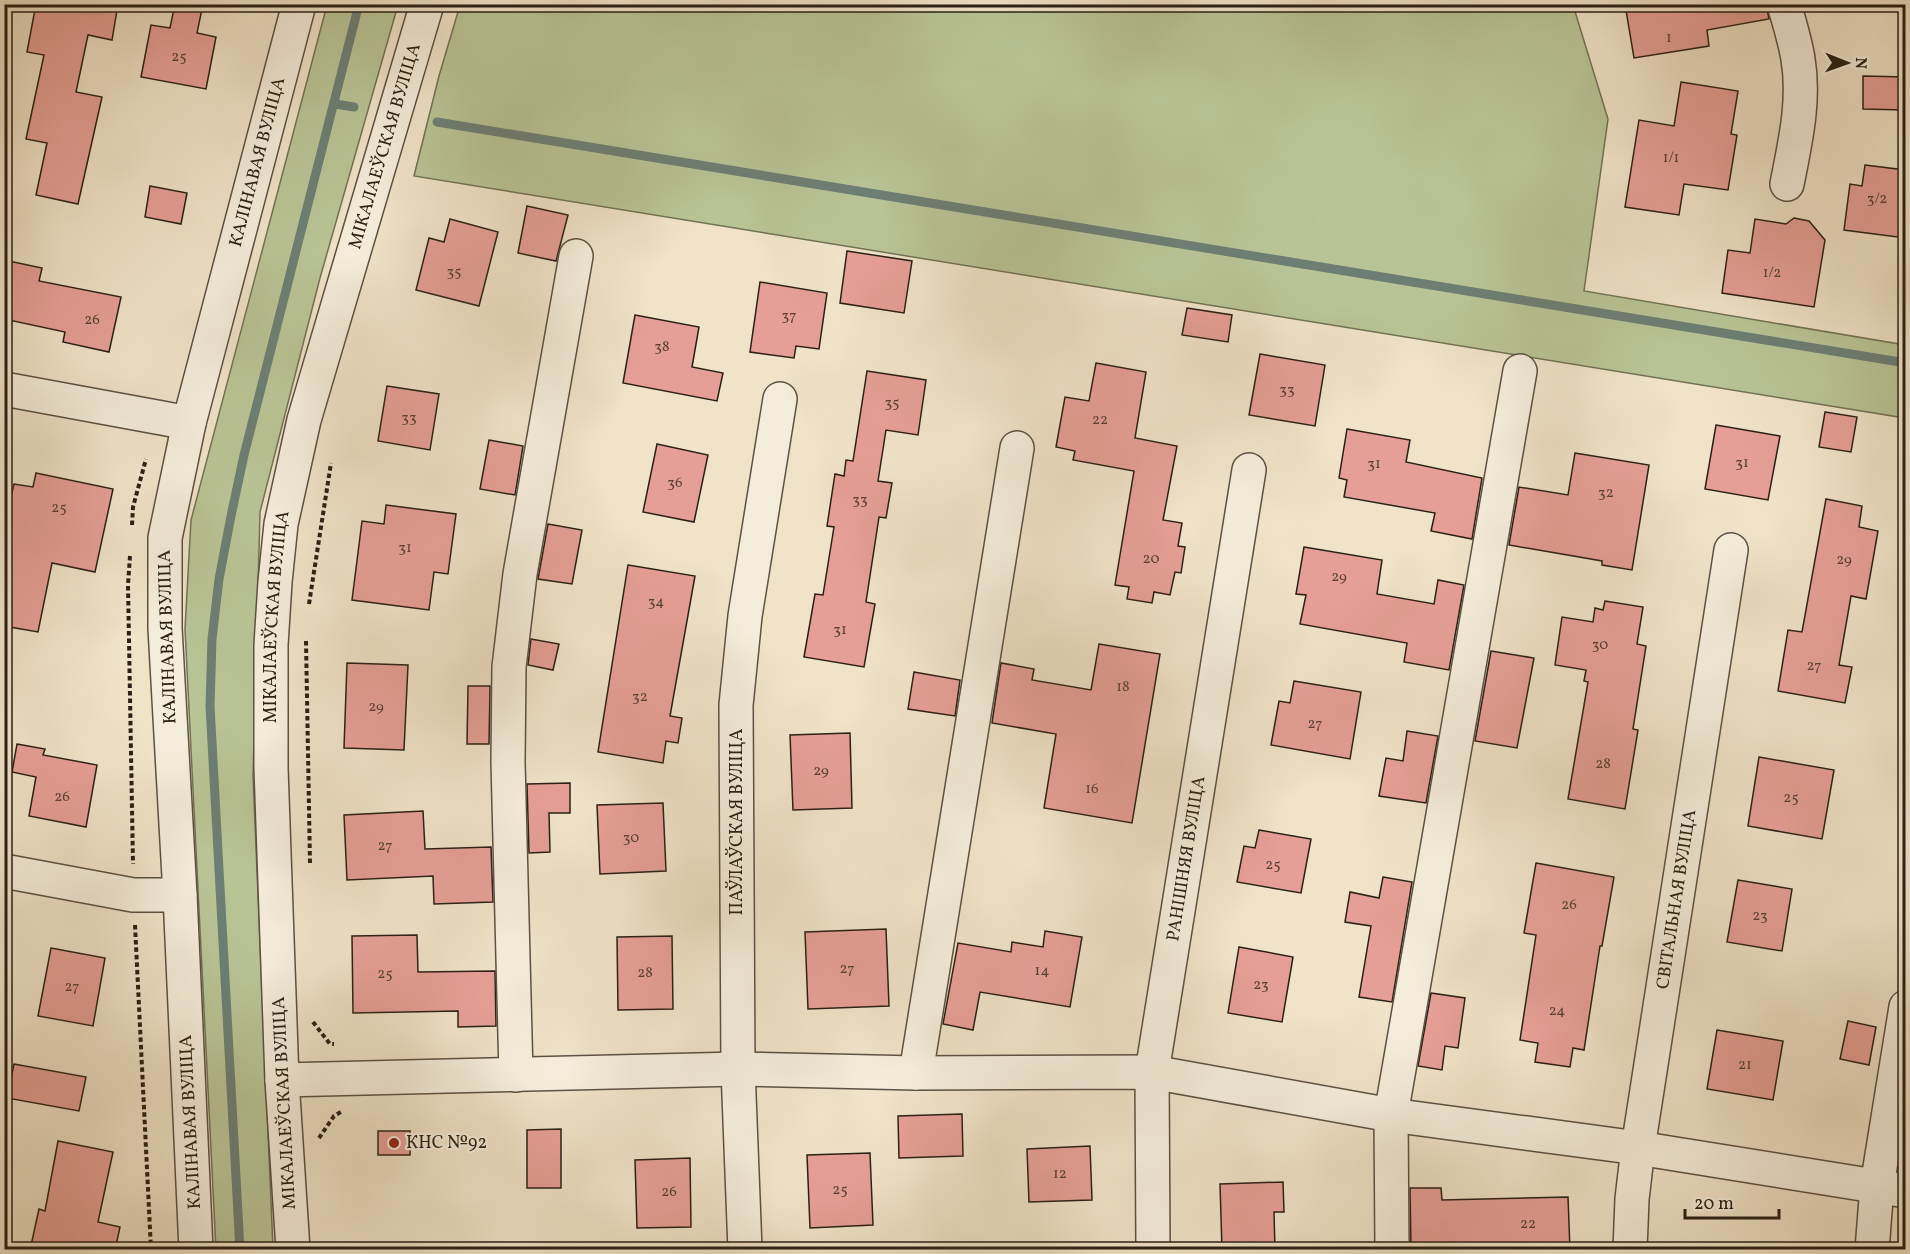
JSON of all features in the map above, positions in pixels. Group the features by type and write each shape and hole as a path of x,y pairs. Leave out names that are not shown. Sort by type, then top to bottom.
{"street":[{"name":"КАЛІНАВАЯ ВУЛІЦА","path":"196,1250 165,628 165,538 189,423 299,4"},
{"name":"МІКАЛАЕЎСКАЯ ВУЛІЦА","path":"293,1250 282,1080 271,704 274,593 281,524 304,420 427,4"},
{"path":"1784,4 1795,44 1800,76 1798,118 1786,184"},
{"path":"516,1075 508,762 509,667 520,574 576,256"},
{"path":"1392,1250 1391,1115 1520,371"},
{"path":"4,389 189,423"},
{"name":"ПАЎЛАЎСКАЯ ВУЛІЦА","path":"745,1250 738,1069 736,705 745,616 780,399"},
{"path":"916,1073 1017,448"},
{"name":"РАНІШНЯЯ ВУЛІЦА","path":"1153,1250 1152,1072 1249,470"},
{"name":"СВІТАЛЬНАЯ ВУЛІЦА","path":"1630,1250 1632,1199 1638,1148 1731,550"},
{"path":"4,871 134,895 180,895"},
{"path":"1872,1250 1891,1189 1905,1007"},
{"path":"282,1080 738,1069 916,1073 1152,1072 1391,1115 1638,1148 1891,1189"}],"path":[{"path":"308,610 332,457"},
{"path":"306,633 310,868"},
{"path":"312,1021 330,1044 353,1049 355,1078 355,1103 334,1116 316,1142"}],"green space":[{"path":"327,5 398,5 320,278 260,512 253,776 273,1249 216,1250 185,629 191,520"},
{"path":"460,5 1573,5 1608,119 1584,291 1905,345 1905,418 414,176 439,76"}],"building":[{"path":"36,4 118,4 112,40 88,35 76,92 102,97 78,204 36,195 47,143 26,139 44,55 27,52"},
{"path":"175,4 202,9 197,33 216,37 206,89 141,77 151,25 170,28"},
{"path":"1625,4 1766,4 1769,19 1707,30 1709,46 1634,58"},
{"path":"1863,76 1905,77 1905,110 1863,109"},
{"path":"1681,82 1738,91 1731,134 1737,135 1728,190 1684,184 1679,215 1625,207 1639,120 1674,126"},
{"path":"1865,165 1905,170 1905,238 1844,230 1850,184 1862,186"},
{"path":"150,186 187,193 181,224 145,217"},
{"path":"527,206 568,215 556,261 518,253"},
{"path":"1794,218 1809,221 1825,240 1814,307 1722,293 1728,250 1750,253 1755,219 1786,224"},
{"path":"450,219 498,232 479,306 416,290 429,238 444,242"},
{"path":"847,251 912,261 904,313 840,303"},
{"path":"4,260 42,268 39,281 121,297 109,352 63,342 65,332 4,319"},
{"path":"760,282 827,293 819,349 796,346 794,358 750,352"},
{"path":"1187,308 1232,315 1228,342 1182,335"},
{"path":"635,315 699,327 692,367 723,373 717,401 623,383"},
{"path":"1260,354 1325,365 1315,426 1249,415"},
{"path":"1096,363 1146,372 1135,438 1177,446 1163,520 1182,523 1178,546 1185,547 1181,573 1175,572 1170,595 1154,592 1152,603 1127,599 1129,587 1115,585 1134,471 1073,460 1075,451 1056,447 1065,397 1089,401"},
{"path":"867,371 926,380 918,435 886,430 878,481 892,483 886,518 879,517 866,602 875,604 864,667 804,657 815,594 823,595 834,527 827,526 835,474 844,476 846,460 853,461"},
{"path":"387,386 439,394 430,450 378,441"},
{"path":"1825,412 1857,417 1851,452 1819,447"},
{"path":"1716,425 1780,436 1768,500 1705,489"},
{"path":"1347,429 1410,440 1406,462 1482,478 1472,539 1431,531 1435,513 1344,497 1347,480 1339,478"},
{"path":"489,440 523,446 515,495 480,489"},
{"path":"657,444 708,455 694,522 643,512"},
{"path":"1575,453 1649,465 1632,570 1602,565 1602,561 1509,545 1519,487 1568,495"},
{"path":"36,473 113,489 95,572 52,563 38,632 4,626 4,527 14,484 33,487"},
{"path":"1826,499 1862,506 1859,527 1878,531 1866,599 1851,596 1839,665 1852,667 1845,703 1778,691 1788,630 1802,632"},
{"path":"386,505 456,514 448,574 434,572 429,610 352,600 362,521 384,524"},
{"path":"548,524 582,530 572,584 538,579"},
{"path":"1304,547 1382,560 1377,594 1434,604 1438,580 1464,585 1449,670 1404,662 1407,643 1300,624 1306,595 1296,594"},
{"path":"628,565 695,576 670,716 682,718 678,743 666,741 663,763 598,752"},
{"path":"1605,601 1643,607 1637,644 1646,646 1633,729 1638,730 1625,809 1568,799 1588,682 1584,681 1586,670 1555,665 1562,617 1593,622 1595,608 1603,610"},
{"path":"531,639 559,644 553,670 528,665"},
{"path":"1099,644 1160,654 1132,823 1044,808 1056,734 992,723 1001,663 1034,669 1032,680 1091,690"},
{"path":"1491,651 1534,658 1517,748 1475,741"},
{"path":"347,663 408,665 404,750 344,748"},
{"path":"914,672 960,680 955,716 908,709"},
{"path":"1294,681 1361,692 1350,759 1271,745 1279,701 1290,703"},
{"path":"468,686 490,686 489,744 467,744"},
{"path":"1407,731 1438,736 1426,803 1379,796 1386,758 1403,761"},
{"path":"850,733 852,808 793,810 790,735"},
{"path":"17,744 45,749 43,755 97,765 86,827 29,816 36,777 12,772"},
{"path":"1759,757 1834,770 1822,839 1748,826"},
{"path":"570,783 570,813 549,813 550,852 529,853 527,784"},
{"path":"663,803 666,871 600,874 597,805"},
{"path":"423,811 425,849 491,847 493,902 434,904 433,876 347,880 344,815"},
{"path":"1259,830 1311,839 1301,893 1237,882 1244,846 1255,848"},
{"path":"1536,863 1614,877 1602,946 1600,946 1584,1050 1573,1048 1570,1067 1535,1062 1538,1043 1520,1040 1536,935 1524,933"},
{"path":"1383,877 1412,882 1392,1002 1359,997 1371,926 1345,922 1350,892 1379,898"},
{"path":"1738,880 1792,889 1782,951 1727,942"},
{"path":"886,929 889,1006 808,1009 805,932"},
{"path":"1045,931 1082,937 1070,1007 980,992 973,1030 943,1024 958,943 1011,952 1012,942 1043,947"},
{"path":"417,935 418,972 495,971 496,1026 458,1027 458,1011 353,1013 352,936"},
{"path":"672,936 673,1009 618,1010 617,937"},
{"path":"1239,947 1293,957 1282,1022 1228,1013"},
{"path":"51,948 105,958 93,1026 38,1016"},
{"path":"1431,993 1465,998 1458,1048 1445,1046 1442,1070 1418,1066"},
{"path":"1848,1021 1876,1027 1869,1065 1840,1059"},
{"path":"1717,1030 1783,1041 1773,1100 1707,1089"},
{"path":"14,1064 86,1077 79,1111 7,1098"},
{"path":"962,1114 963,1156 899,1158 898,1116"},
{"path":"561,1129 561,1188 527,1188 527,1130"},
{"name":"КНС №92","path":"378,1131 410,1131 410,1155 378,1155"},
{"path":"58,1141 113,1152 98,1222 120,1227 115,1250 30,1250 39,1209 45,1211"},
{"path":"1090,1146 1092,1200 1029,1202 1027,1149"},
{"path":"870,1153 873,1225 810,1228 807,1155"},
{"path":"690,1158 691,1227 637,1228 635,1160"},
{"path":"1283,1182 1284,1212 1274,1212 1275,1250 1222,1250 1220,1184"},
{"path":"1410,1188 1441,1188 1442,1200 1568,1197 1570,1250 1411,1250"}],"waterway":[{"path":"240,1250 210,706 212,639 219,579 244,455 359,4"},
{"path":"335,104 354,107"},
{"path":"437,122 1906,363"}],"place":[{"name":"КНС №92","path":"394,1143"}]}
